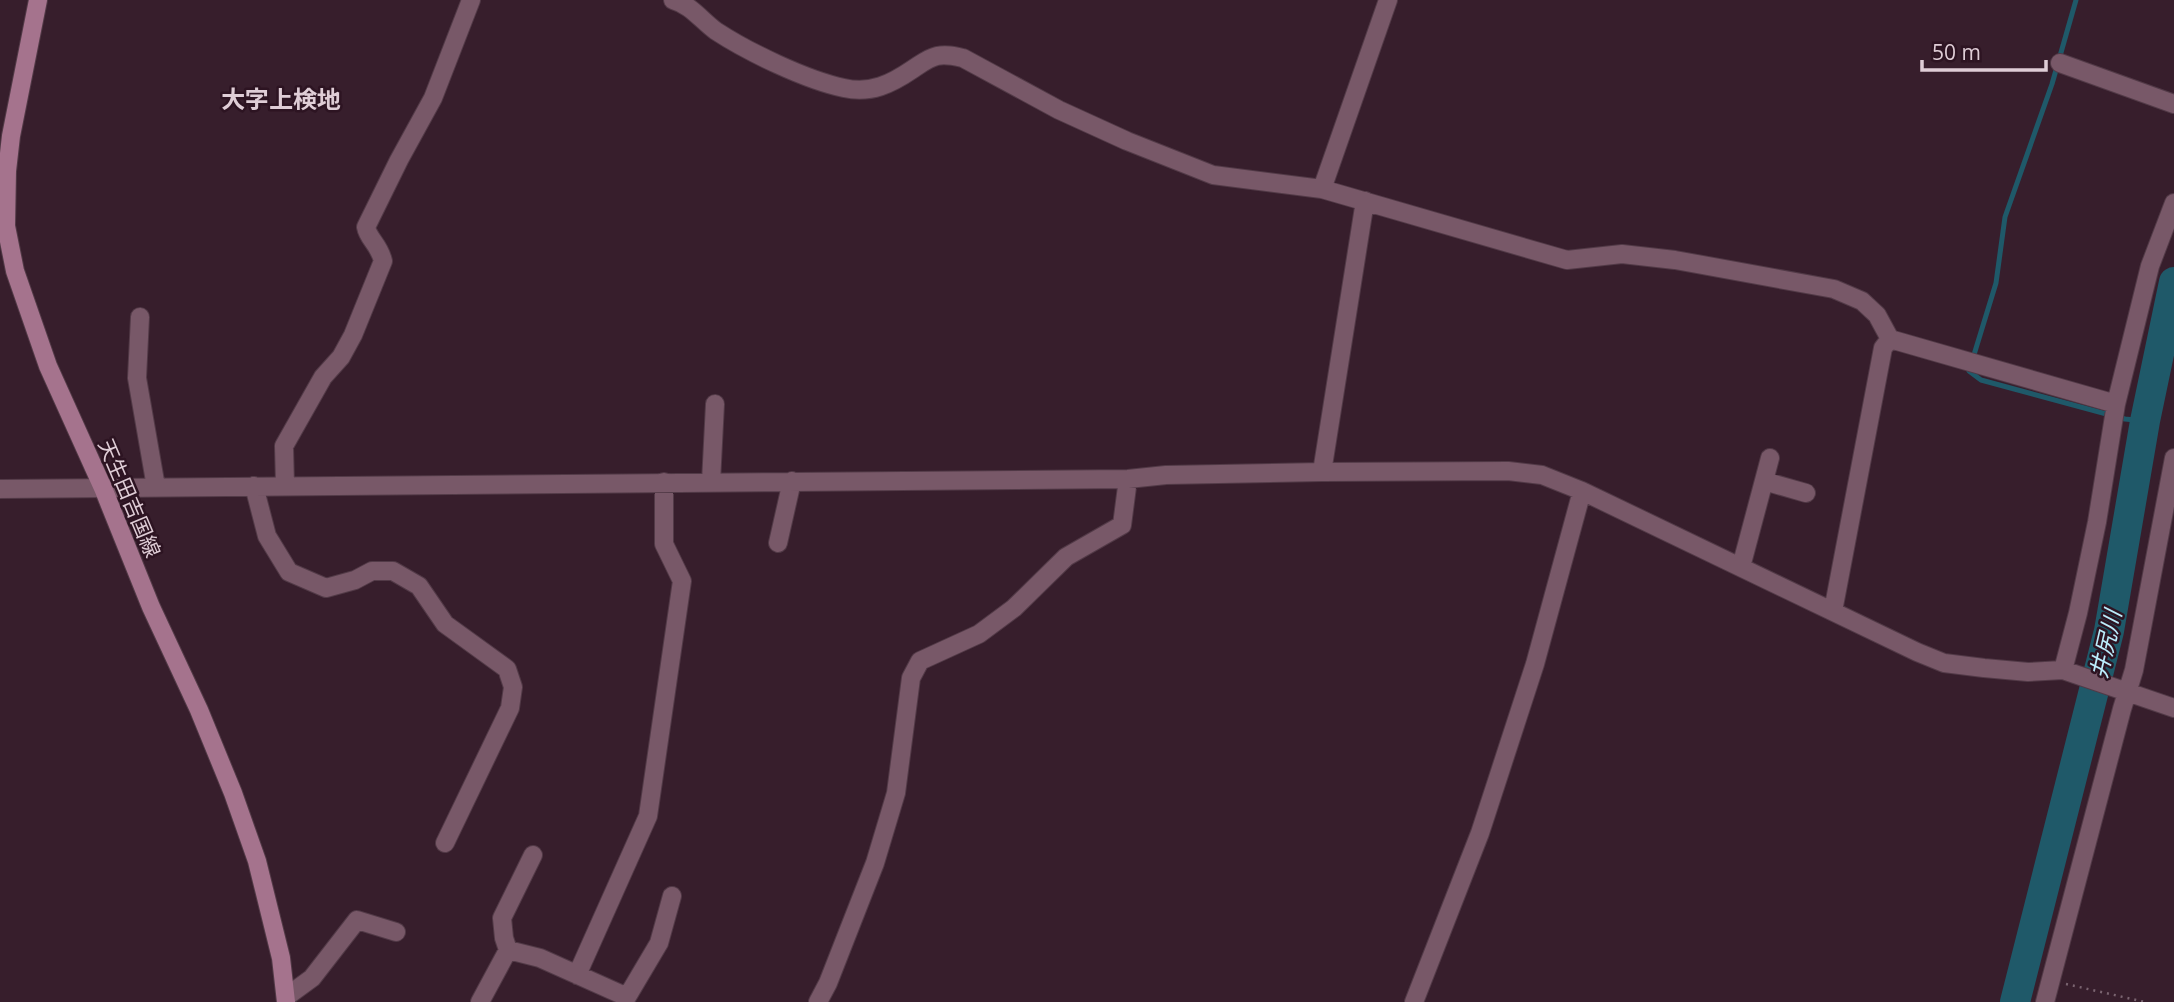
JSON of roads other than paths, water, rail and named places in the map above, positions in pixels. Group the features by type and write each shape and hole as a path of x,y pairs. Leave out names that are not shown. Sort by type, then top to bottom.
{"main road":[{"name":"天生田吉国線","path":"38,0 11,136 3,227 15,271 48,366 233,793 257,860 292,1000"}],"street":[{"path":"285,485 284,446 323,377 341,357 353,335 383,261 380,250 367,234 366,227 433,98 471,0"},
{"path":"673,0 696,12 715,30 760,55 813,79 843,88 876,89 898,80 935,56 963,58 1059,110 1127,141 1213,175 1322,189 1567,260 1622,254 1675,260 1834,289 1862,301 1877,315 1890,339 2116,404"},
{"path":"1322,189 1388,0"},
{"path":"2060,63 2174,104"},
{"path":"1322,472 1365,201"},
{"path":"2068,671 2097,522 2116,404 2150,266 2174,203"},
{"path":"141,317 136,378 156,487"},
{"path":"1833,611 1883,348 1890,339"},
{"path":"711,482 715,404"},
{"path":"1741,567 1770,458"},
{"path":"2045,1002 2147,605 2174,458"},
{"path":"0,489 1128,479 1166,475 1508,471 1542,475 1582,491 1944,663 2028,672 2068,671 2174,708"},
{"path":"818,1002 875,863 896,793 911,678 920,661 979,634 1014,608 1066,557 1122,525 1128,479"},
{"path":"778,542 792,481"},
{"path":"1764,481 1806,493"},
{"path":"577,975 648,816 682,581 664,544 664,482"},
{"path":"254,486 267,536 289,572 326,588 355,580 372,571 393,571 419,586 445,624 507,669 513,687 510,708 445,844"},
{"path":"1414,1002 1485,820 1535,664 1582,491"},
{"path":"480,1002 508,950 502,918 533,855"},
{"path":"508,950 540,958 627,997 659,943 672,896"},
{"path":"292,1000 358,920 396,932"}],"waterway":[{"path":"2076,0 2052,84 2005,217 1996,283 1969,371 1981,380 2125,419 2145,421"},
{"name":"井尻川","path":"2015,1002 2109,631 2145,421 2174,282"}],"district":[{"name":"大字上検地","path":"281,98"}]}
